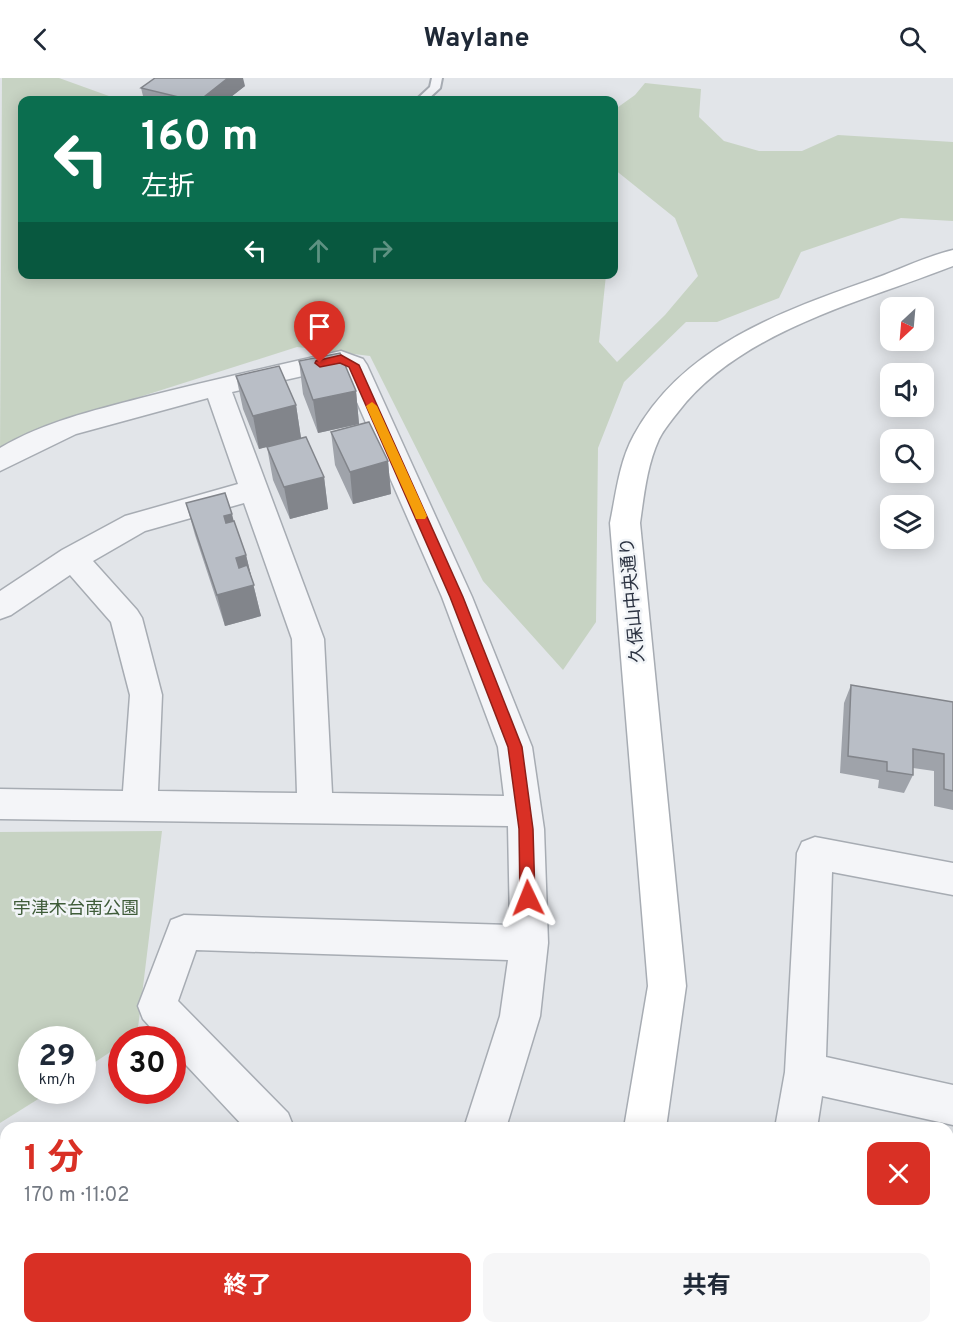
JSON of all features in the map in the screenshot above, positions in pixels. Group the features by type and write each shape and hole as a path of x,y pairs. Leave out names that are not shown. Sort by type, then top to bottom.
{"street":[{"name":"久保山中央通り","path":"646,1122 667,986 625,523 634,471 651,428 676,393 714,362 753,336 953,257"},
{"path":"0,460 28,444 67,427 217,387 341,359 354,365 457,597 515,747 526,829 529,943 520,1016 487,1122"},
{"path":"217,387 308,639 315,809"},
{"path":"0,607 73,558 135,523 255,490"},
{"path":"73,558 126,618 146,695 140,806"},
{"path":"0,804 523,811"},
{"path":"797,1122 805,1072 814,853 953,879"},
{"path":"267,1122 157,1006 184,932 529,943"},
{"path":"805,1072 953,1105"}],"lane":[{"path":"426,96 435,88 437,78"}],"green space":[{"path":"2,78 59,78 109,96 18,96 18,279 606,279 599,342 617,362 665,315 698,276 675,218 618,172 618,107 635,95 645,83 701,89 699,117 724,141 759,151 802,151 838,135 953,142 953,221 901,218 801,252 779,298 717,322 686,322 624,382 598,448 596,622 563,670 483,581 370,356 297,347 45,427 0,454"},
{"name":"宇津木台南公園","path":"162,831 138,1026 108,1026 108,1054 96,1061 96,1026 18,1026 18,1104 30,1104 0,1122 0,832"}],"building":[{"path":"155,78 228,78 205,96 174,96 141,88"},
{"path":"340,353 356,391 313,400 299,361"},
{"path":"279,366 296,405 253,416 236,376"},
{"path":"369,422 388,461 350,472 331,432"},
{"path":"306,437 324,477 284,487 267,447"},
{"path":"225,493 232,514 224,516 226,523 234,521 246,555 236,558 239,568 247,565 254,585 217,595 186,503"},
{"path":"851,685 953,702 953,791 944,789 944,754 913,749 913,775 887,771 887,762 848,756"}],"slow traffic":[{"path":"372,406 421,516"}],"route":[{"path":"320,363 341,359 354,365 457,597 515,747 526,829 528,898"}]}
